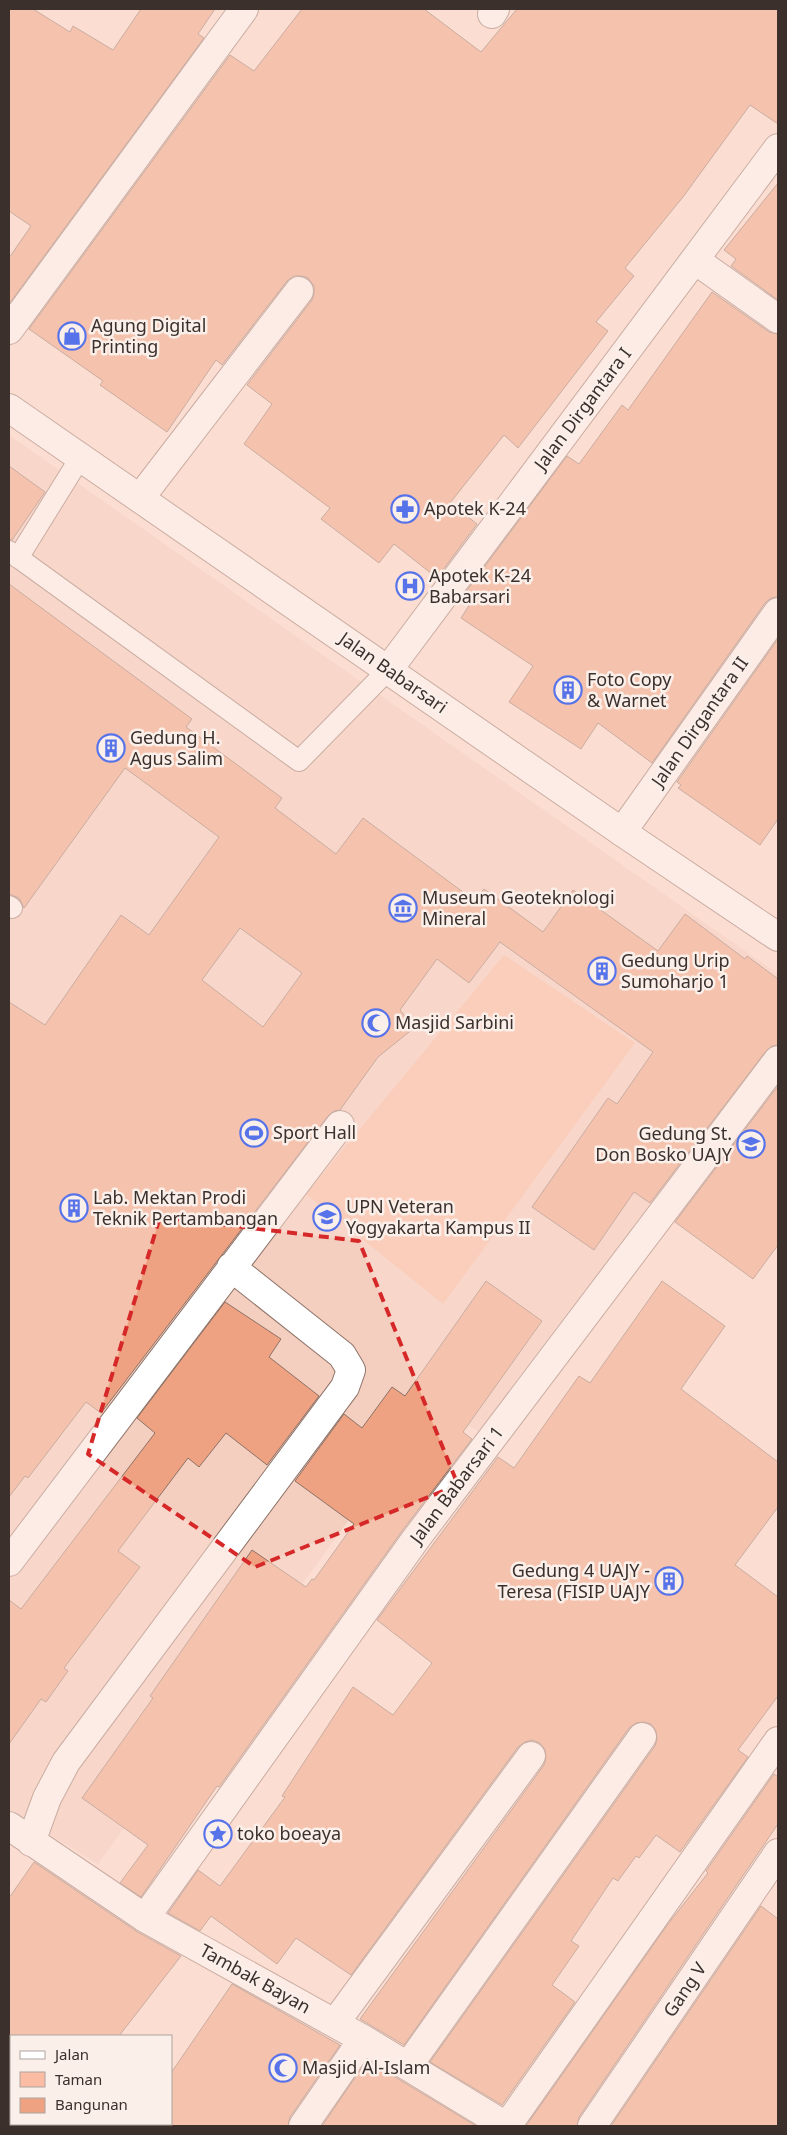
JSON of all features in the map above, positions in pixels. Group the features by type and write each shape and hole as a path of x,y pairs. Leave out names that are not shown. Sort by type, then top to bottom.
{"street":[{"path":"9,330 244,9"},
{"name":"Jalan Dirgantara I","path":"388,670 778,148"},
{"path":"695,260 778,320"},
{"path":"140,498 299,291"},
{"name":"Jalan Babarsari","path":"9,408 622,832 778,937"},
{"name":"Jalan Dirgantara II","path":"622,832 778,612"},
{"name":"Jalan Babarsari 1","path":"145,1918 416,1540 778,1060"},
{"path":"9,1562 340,1125"},
{"path":"31,1842 47,1798 66,1762 345,1386 350,1370 342,1355 231,1267"},
{"path":"408,2066 642,1737"},
{"path":"506,2126 778,1741"},
{"path":"334,2022 530,1756"},
{"name":"Tambak Bayan","path":"9,1826 145,1918 364,2039 506,2126"},
{"name":"Gang V","path":"592,2126 778,1853"},
{"path":"304,2126 364,2039"}],"lane":[{"path":"80,458 14,554 299,761 388,670"}],"highlighted area":[{"path":"160,1217 359,1241 458,1485 255,1567 88,1454"}],"shaded area":[{"name":"UPN Veteran Yogyakarta Kampus II","path":"9,435 778,974 778,1031 487,1437 434,1403 98,1864 9,1810"}],"green space":[{"path":"504,955 635,1043 443,1304 306,1194"}],"building":[{"path":"9,9 33,9 70,32 73,26 113,50 141,9 215,9 198,34 204,38 9,304 9,258 31,226 9,211"},
{"path":"302,9 424,9 481,52 517,9 778,9 778,124 750,105 683,197 625,268 634,276 596,322 608,331 518,448 504,435 450,503 477,524 437,578 394,544 379,563 321,519 330,508 244,444 272,404 247,385 312,300 314,286 308,278 294,276 287,281 222,365 216,360 167,432 100,385 103,381 29,329 230,55 254,71"},
{"path":"778,183 778,300 731,266 736,259 724,250"},
{"path":"712,292 769,332 778,334 778,597 771,598 765,603 652,763 598,723 581,749 509,702 533,666 461,618 470,604 462,597 567,456 579,464 622,405 628,410"},
{"path":"9,466 45,492 12,540 9,539"},
{"path":"9,584 192,719 186,727 282,798 275,808 336,854 363,818 475,901 484,889 543,932 573,890 658,951 685,914 745,959 747,956 778,979 778,1045 772,1046 766,1051 650,1203 634,1192 594,1250 532,1207 608,1098 617,1104 653,1052 500,942 469,983 437,959 400,1010 414,1028 378,1057 340,1110 334,1111 328,1116 101,1413 86,1402 28,1478 25,1476 9,1497 9,1002 45,1025 121,915 149,935 219,837 125,768 24,908 19,898 9,894","holes":["240,928 302,973 263,1027 202,980"]},
{"path":"778,639 778,819 760,845 678,788 681,785 677,782"},
{"name":"Gedung St. Don Bosko UAJY","path":"778,1086 778,1245 753,1279 675,1222"},
{"path":"486,1281 542,1321 463,1432 472,1439 402,1531 219,1787 217,1786 141,1897 120,1883 148,1845 82,1798 153,1698 150,1696 252,1550 306,1587 312,1579 314,1580 354,1524 295,1481 344,1414 362,1428 392,1387 405,1396"},
{"path":"662,1281 725,1326 681,1389 778,1462 778,1507 735,1565 778,1597 778,1696 738,1750 748,1757 680,1852 656,1835 639,1858 636,1856 618,1881 613,1878 571,1941 579,1946 552,1985 575,2002 502,2105 430,2062 655,1746 657,1739 656,1731 651,1724 644,1722 636,1723 629,1728 404,2045 360,2019 544,1765 546,1758 545,1750 540,1743 532,1740 518,1747 351,1975 296,1938 277,1964 211,1916 200,1931 168,1913 198,1870 220,1886 285,1797 282,1796 353,1687 393,1715 432,1663 377,1620 498,1457 514,1468 579,1376 590,1383"},
{"path":"225,1302 281,1339 269,1357 319,1396 267,1465 226,1433 199,1467 188,1458 118,1551 140,1567 64,1668 68,1671 46,1702 41,1699 9,1744 9,1600 21,1609 155,1433 137,1418"},
{"path":"774,1774 778,1777 778,1824 579,2117 577,2126 526,2126 668,1924 708,1873 706,1871"},
{"path":"34,1862 136,1931 181,1956 120,2035 9,2036 9,1898"},
{"path":"761,1906 778,1919 778,2126 611,2126"},
{"path":"232,1984 340,2045 290,2117 288,2126 171,2126 172,2072"},
{"path":"367,2060 476,2126 322,2126"}],"place":[{"name":"Agung Digital Printing","path":"72,336"},
{"name":"Apotek K-24","path":"405,509"},
{"name":"Apotek K-24 Babarsari","path":"410,586"},
{"name":"Foto Copy & Warnet","path":"568,690"},
{"name":"Gedung H. Agus Salim","path":"111,748"},
{"name":"Museum Geoteknologi Mineral","path":"403,908"},
{"name":"Gedung Urip Sumoharjo 1","path":"602,971"},
{"name":"Masjid Sarbini","path":"376,1023"},
{"name":"Sport Hall","path":"254,1133"},
{"name":"Gedung St. Don Bosko UAJY","path":"751,1144"},
{"name":"Lab. Mektan Prodi Teknik Pertambangan","path":"74,1208"},
{"name":"UPN Veteran Yogyakarta Kampus II","path":"327,1217"},
{"name":"Gedung 4 UAJY - Teresa (FISIP UAJY","path":"669,1581"},
{"name":"toko boeaya","path":"218,1834"},
{"name":"Masjid Al-Islam","path":"283,2068"}]}
